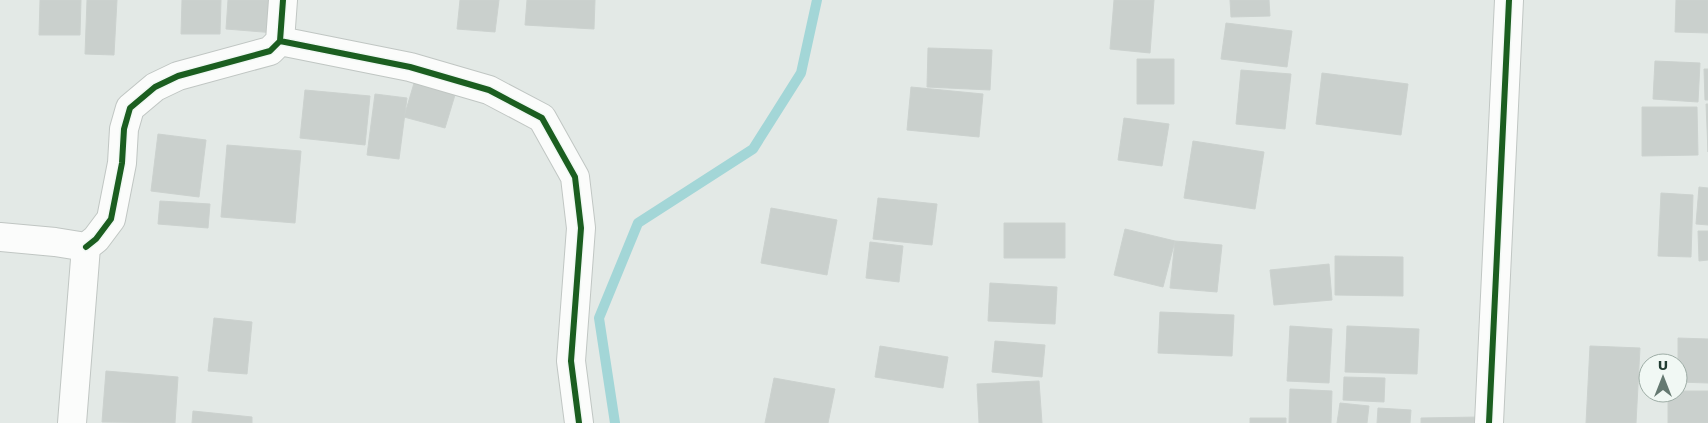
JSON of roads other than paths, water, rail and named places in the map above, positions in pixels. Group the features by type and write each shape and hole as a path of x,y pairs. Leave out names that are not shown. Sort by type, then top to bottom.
{"street":[{"path":"72,423 86,248 96,239 111,219 122,163 124,129 130,108 155,87 178,76 270,51 280,41 283,0"},
{"path":"1489,423 1509,0"},
{"path":"280,41 410,67 489,90 542,118 575,177 582,228 571,361 579,423"},
{"path":"0,237 55,242 86,248"}],"waterway":[{"path":"615,423 599,318 638,223 753,149 801,73 817,0"}]}
